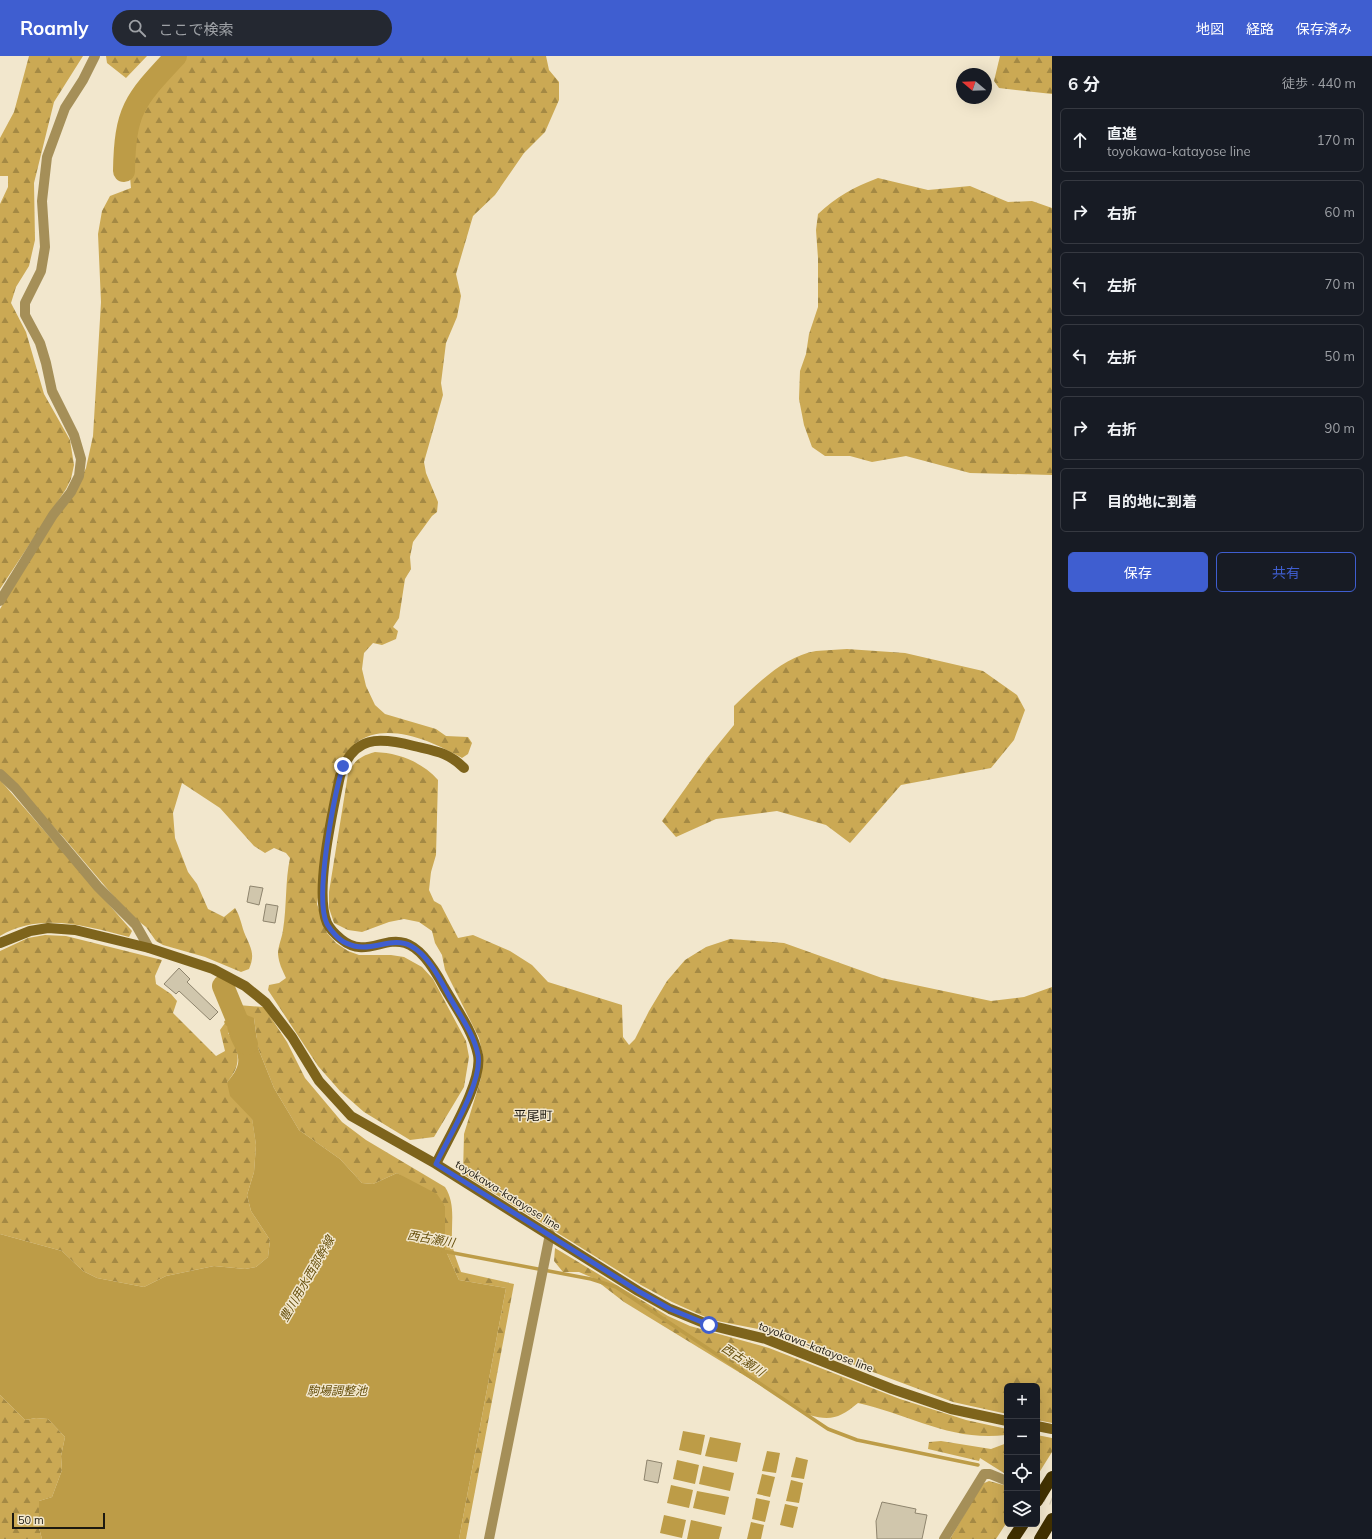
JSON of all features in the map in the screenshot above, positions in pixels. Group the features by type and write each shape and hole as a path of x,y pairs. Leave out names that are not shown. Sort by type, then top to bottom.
{"highway":[{"path":"1040,1496 1052,1477"},
{"path":"1040,1539 1052,1519"},
{"path":"1013,1539 1021,1527"}],"main road":[{"path":"436,1164 474,1086 478,1071 478,1056 474,1041 438,977 412,946 404,942 394,942 374,947 360,948 346,943 336,935 327,923 323,900 324,868 340,776 343,766 357,748 367,742 380,740 393,741 446,753 464,768"},
{"name":"toyokawa-katayose line","path":"0,943 15,935 48,928 75,930 149,948 213,969 245,986 266,1003 292,1037 319,1081 351,1116 436,1164 550,1234 638,1291 670,1309 709,1325 766,1339 892,1389 951,1409 1004,1420"},
{"path":"1040,1427 1052,1429"}],"street":[{"path":"0,601 53,515 71,492 79,476 81,459 74,435 52,390 40,342 25,314 25,303 41,270 45,247 42,201 47,157 65,108 83,80 95,56"},
{"path":"0,774 15,788 98,887 136,925 149,948"},
{"path":"489,1539 550,1234"},
{"path":"944,1539 984,1474 990,1474 1004,1480"}],"green space":[{"path":"29,56 83,56 54,102 34,183 35,240 29,266 16,287 11,303 26,332 44,394 70,440 74,465 71,479 66,489 0,589 0,204 8,187 8,176 0,176 0,138 14,112"},
{"path":"106,56 147,56 126,78 107,63"},
{"path":"181,56 546,56 549,70 559,82 559,100 545,132 524,153 495,195 473,216 456,274 461,296 457,317 446,343 441,383 443,395 424,462 426,473 438,502 437,512 432,516 413,542 410,557 411,569 405,579 399,618 393,627 398,631 396,639 382,645 373,643 364,653 362,669 366,686 375,705 385,714 436,729 446,736 468,737 472,743 468,754 462,758 424,740 395,733 381,733 368,736 353,745 338,767 317,904 327,933 336,943 348,951 359,955 391,955 404,957 422,967 433,979 466,1041 469,1057 464,1087 434,1137 410,1140 364,1112 340,1091 318,1066 268,990 269,985 279,983 286,978 280,964 278,954 284,921 287,876 290,858 286,853 274,848 265,853 254,846 220,808 182,783 173,813 175,838 188,872 197,884 208,909 224,917 235,908 237,911 252,954 249,969 241,972 205,957 163,945 156,941 146,927 127,912 64,838 0,769 0,609 56,518 74,494 86,468 93,436 101,302 98,234 102,211 110,196 131,188 129,145 131,128 135,114 142,101 152,88"},
{"path":"1000,56 1052,56 1052,94 999,88 994,81"},
{"path":"878,178 928,190 970,186 1008,202 1032,201 1052,208 1052,475 970,473 906,456 872,462 850,456 825,456 812,447 804,425 799,399 800,371 806,354 809,334 818,307 818,258 816,230 818,214 846,193"},
{"path":"847,649 905,653 983,671 1017,695 1025,710 1014,740 991,768 901,785 850,843 826,825 777,811 716,819 676,837 662,821 707,758 734,725 734,706 771,672 793,659 816,651"},
{"path":"375,752 393,754 417,763 438,780 436,855 431,872 429,890 434,901 441,905 458,938 473,935 510,951 532,965 548,982 622,1005 623,1037 629,1045 635,1039 649,1011 667,981 685,960 706,947 730,939 784,943 882,978 991,1001 1024,997 1052,987 1052,1423 1040,1421 1040,1383 1004,1383 1004,1413 953,1402 758,1329 712,1320 672,1302 641,1285 463,1174 464,1134 481,1078 483,1056 479,1038 445,970 442,955 435,943 432,931 419,922 404,919 389,922 362,932 348,930 334,923 329,908 329,892 348,774 355,762 366,755"},
{"path":"0,780 132,931 129,937 64,923 31,924 0,936"},
{"path":"45,935 66,936 162,960 155,976 156,984 171,994 177,1001 173,1013 216,1056 225,1051 220,1030 238,1005 264,1007 287,1042 305,1078 342,1122 366,1140 445,1187 451,1200 452,1207 452,1242 454,1254 461,1272 514,1284 466,1539 459,1539 506,1288 459,1280 445,1249 445,1206 397,1173 373,1184 362,1183 340,1159 299,1130 274,1088 258,1048 254,1018 228,1033 235,1046 238,1058 235,1070 227,1082 252,1118 256,1145 254,1172 247,1195 251,1211 270,1240 268,1257 256,1267 245,1269 214,1266 166,1276 144,1287 97,1278 83,1271 62,1251 0,1234 0,951 28,938"},
{"path":"555,1248 668,1316 690,1326 769,1348 900,1399 966,1420 1004,1428 1004,1435 986,1436 949,1431 858,1403 846,1412 835,1417 823,1418 809,1415 624,1302 593,1278 579,1272 563,1272 554,1261"},
{"path":"0,1395 25,1420 36,1418 48,1419 65,1437 61,1456 62,1470 52,1497 39,1501 39,1528 42,1539 0,1539"},
{"path":"1040,1436 1052,1438 1052,1452 1040,1471"},
{"path":"941,1441 991,1449 1004,1444 1004,1473 980,1458 979,1461 928,1449 929,1442"},
{"path":"989,1481 1004,1485 1004,1527 996,1539 950,1539 982,1484"}],"water":[{"path":"227,985 235,1006 231,1012 224,1008 218,987"},
{"name":"駒場調整池","path":"244,1014 254,1018 258,1048 274,1088 299,1130 340,1159 362,1183 373,1184 397,1173 437,1194 445,1206 445,1249 459,1280 506,1288 459,1539 42,1539 39,1528 39,1501 52,1497 62,1470 61,1456 65,1437 48,1419 36,1418 25,1420 0,1395 0,1234 62,1251 83,1271 97,1278 144,1287 166,1276 214,1266 245,1269 256,1267 268,1257 270,1240 251,1211 247,1195 254,1172 256,1145 252,1119 230,1096 227,1082 238,1065 238,1058 237,1052 228,1032 227,1024 235,1016"},
{"path":"683,1431 705,1435 701,1455 679,1450"},
{"path":"710,1437 741,1443 737,1462 705,1456"},
{"path":"767,1451 780,1453 776,1473 762,1471"},
{"path":"796,1457 808,1460 804,1479 791,1477"},
{"path":"677,1460 699,1465 695,1484 673,1479"},
{"path":"703,1466 734,1473 730,1491 699,1484"},
{"path":"762,1474 775,1477 770,1497 757,1494"},
{"path":"791,1480 803,1483 799,1503 786,1501"},
{"path":"671,1485 693,1490 689,1508 667,1503"},
{"path":"697,1491 729,1497 725,1515 693,1508"},
{"path":"756,1498 770,1501 765,1522 752,1519"},
{"path":"785,1504 798,1507 793,1528 780,1525"},
{"path":"664,1515 686,1520 682,1538 660,1533"},
{"path":"691,1520 722,1527 719,1539 687,1539"},
{"path":"751,1522 764,1525 761,1539 747,1539"}],"building":[{"path":"250,886 263,888 259,905 247,902"},
{"path":"266,904 278,906 275,923 263,921"},
{"path":"179,968 190,979 187,982 218,1012 210,1020 179,991 176,994 164,984"},
{"path":"647,1460 662,1463 658,1483 644,1480"},
{"path":"882,1502 916,1509 915,1513 927,1515 922,1539 877,1539 876,1521"}],"waterway":[{"name":"豊川用水西部幹線","path":"124,171 127,133 130,119 135,107 142,95 176,56"},
{"name":"豊川用水西部幹線","path":"223,986 247,1044"},
{"name":"西古瀬川","path":"443,1251 591,1279 616,1287 828,1429 857,1440 978,1465"}],"tunnel":[{"path":"1040,1495 1052,1500"}],"district":[{"name":"平尾町","path":"533,1115"}],"route":[{"path":"343,766 324,868 323,900 327,923 336,935 346,943 360,948 374,947 394,942 404,942 412,946 421,954 438,977 474,1041 478,1056 478,1071 474,1086 436,1164 550,1234 638,1291 670,1309 709,1325"}]}
